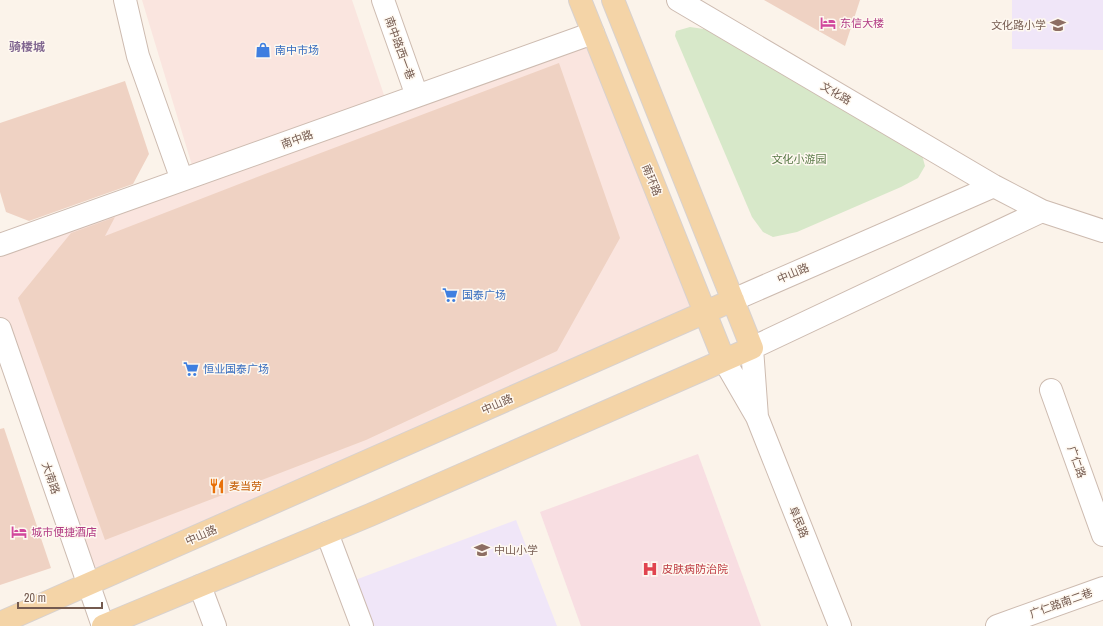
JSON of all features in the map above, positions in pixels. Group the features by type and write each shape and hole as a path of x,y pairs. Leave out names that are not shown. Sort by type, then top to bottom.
{"main road":[{"name":"南环路","path":"580,0 724,360"},
{"path":"103,626 327,533 752,348 613,0"},
{"name":"中山路","path":"0,623 733,300"}],"street":[{"path":"125,0 138,56 182,180"},
{"name":"南中路西一巷","path":"382,0 417,96"},
{"name":"文化路","path":"678,0 994,186 1042,211"},
{"name":"南中路","path":"0,245 593,33"},
{"name":"中山路","path":"733,300 994,186"},
{"path":"757,417 752,348 1042,211 1103,231"},
{"name":"大南路","path":"0,329 103,626"},
{"path":"724,360 757,417"},
{"name":"广仁路","path":"1051,390 1103,535"},
{"name":"阜民路","path":"757,417 840,626"},
{"path":"327,533 362,626"},
{"path":"200,586 215,626"},
{"name":"广仁路南二巷","path":"997,626 1103,588"}],"shaded area":[{"name":"南中市场","path":"142,0 352,0 386,101 194,172"},
{"name":"文化路小学","path":"1012,0 1103,0 1103,50 1012,49"},
{"path":"593,33 706,312 88,585 0,329 0,245"},
{"name":"皮肤病防治院","path":"698,454 761,626 581,626 540,512"},
{"name":"中山小学","path":"516,520 557,626 373,626 355,580"}],"green space":[{"name":"文化小游园","path":"690,27 704,29 718,35 922,155 925,166 918,178 901,187 797,232 773,237 763,232 752,217 675,36 676,31"}],"building":[{"name":"东信大楼","path":"764,0 860,0 845,46"},
{"path":"559,63 620,238 557,351 366,440 105,540 18,298 71,233 115,217 105,236"},
{"path":"125,81 149,154 133,184 29,221 6,212 0,192 0,123"},
{"name":"城市便捷酒店","path":"4,428 51,568 0,585 0,429"}],"place":[{"name":"东信大楼","path":"828,23"},
{"name":"文化路小学","path":"1058,25"},
{"name":"南中市场","path":"263,50"},
{"name":"国泰广场","path":"450,295"},
{"name":"恒业国泰广场","path":"191,369"},
{"name":"麦当劳","path":"217,486"},
{"name":"城市便捷酒店","path":"19,532"},
{"name":"中山小学","path":"482,550"},
{"name":"皮肤病防治院","path":"650,569"}],"district":[{"name":"骑楼城","path":"27,47"}]}
